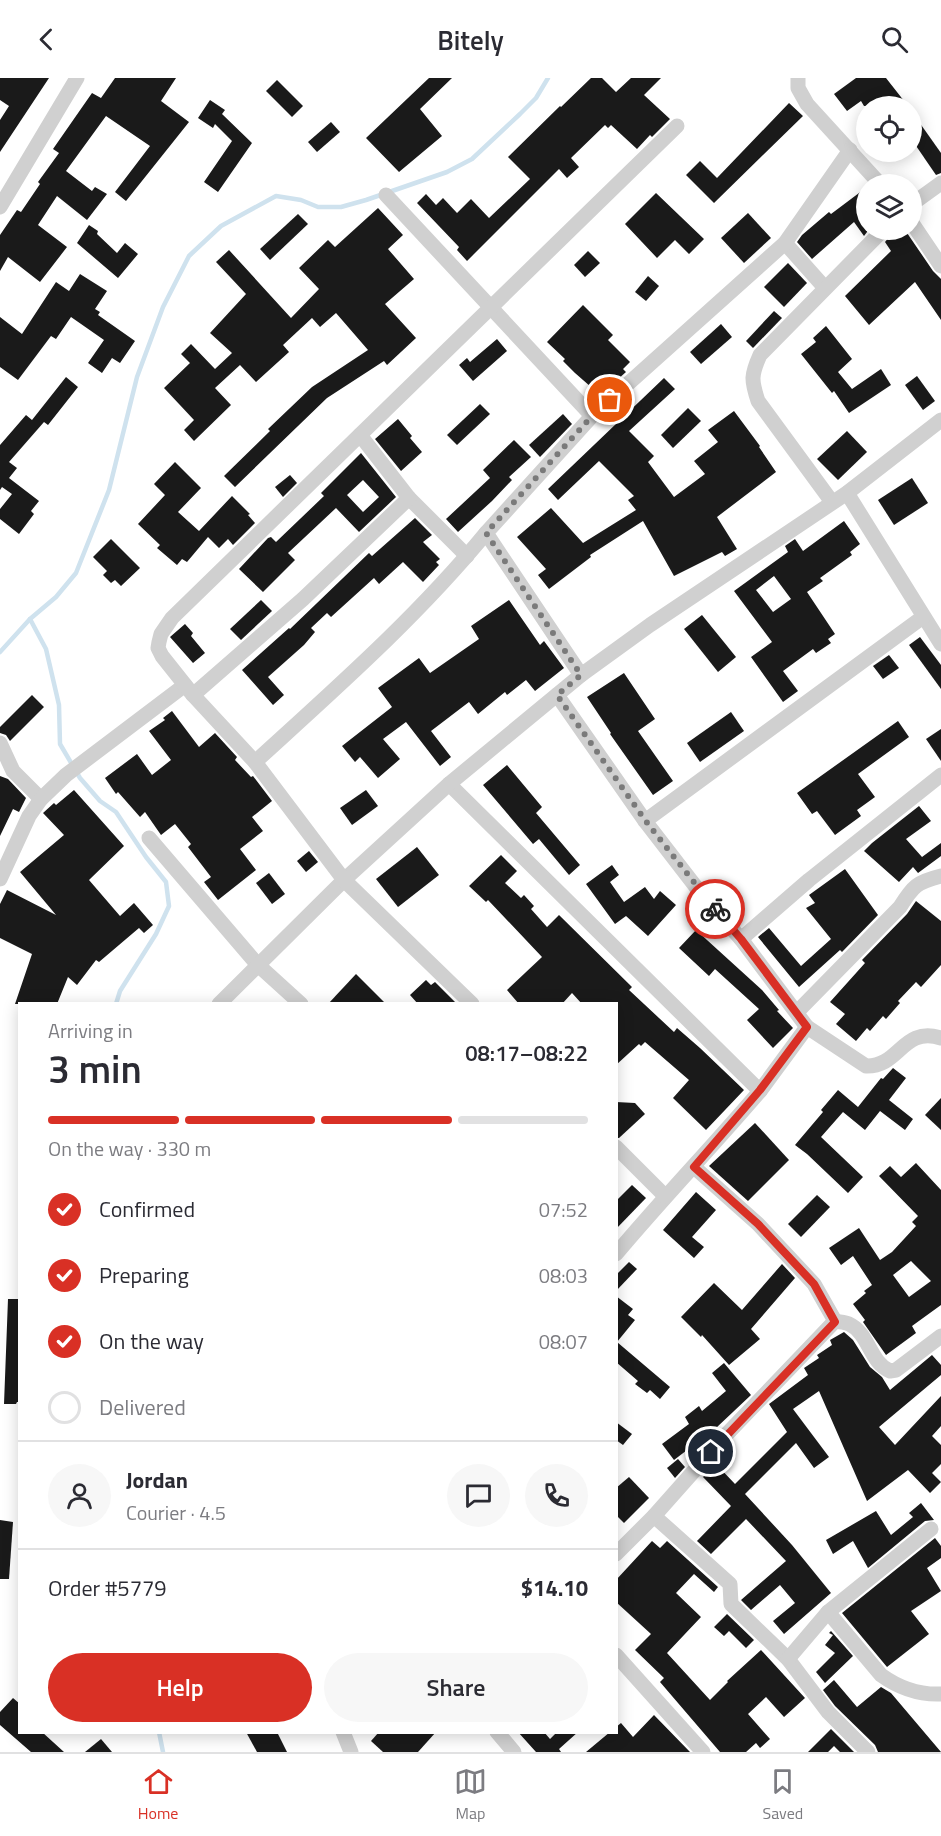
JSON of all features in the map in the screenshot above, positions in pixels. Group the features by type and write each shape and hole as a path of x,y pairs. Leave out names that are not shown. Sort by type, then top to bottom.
{"street":[{"path":"0,207 77,78"},
{"path":"798,78 798,88 807,104 871,174"},
{"path":"470,1002 344,880 255,762 189,690 162,656 158,648 161,634 172,618 677,126"},
{"path":"255,762 386,642 467,556 592,416 784,243 850,150"},
{"path":"922,197 941,183"},
{"path":"386,195 592,416"},
{"path":"922,238 941,266"},
{"path":"832,502 758,401 752,383 753,372 760,355 873,240"},
{"path":"784,243 825,288"},
{"path":"221,1002 344,880 449,784 581,675 650,625 847,493 941,420"},
{"path":"360,435 409,498 467,556"},
{"path":"847,493 941,645"},
{"path":"0,879 29,816 41,799 74,769 189,690 303,599 409,498"},
{"path":"486,533 581,675"},
{"path":"645,820 922,617"},
{"path":"557,695 645,820 706,900 741,939 807,1027 866,1066 876,1066 889,1059 908,1042 921,1035 941,1038"},
{"path":"0,743 13,771 41,799"},
{"path":"741,939 809,880 941,775"},
{"path":"449,784 760,1090"},
{"path":"149,838 257,964 299,1002"},
{"path":"797,1011 900,907 921,881 941,876"},
{"path":"618,1252 760,1090 807,1027"},
{"path":"618,1149 665,1196"},
{"path":"694,1167 758,1224 814,1284 835,1322"},
{"path":"835,1322 849,1324 858,1331 879,1363 890,1371 896,1370 941,1336"},
{"path":"618,1552 835,1322"},
{"path":"654,1516 730,1584 731,1604 788,1659 828,1712 868,1752"},
{"path":"788,1659 828,1612 931,1529"},
{"path":"828,1612 881,1675 889,1681 922,1694 941,1694"},
{"path":"618,1657 703,1752"},
{"path":"344,1734 351,1752"},
{"path":"499,1734 514,1752"}],"building":[{"path":"0,78 49,78 0,152 0,120 9,106 0,100"},
{"path":"115,78 176,78 161,101 189,122 126,201 115,192 150,146 106,116 66,171 92,191 95,187 107,194 87,220 57,196 38,225 67,247 40,282 8,257 0,271 0,235 17,210 21,212 40,184 38,182 59,153 53,149 92,93 101,98"},
{"path":"429,78 452,78 420,109 442,136 399,172 366,138"},
{"path":"591,78 602,78 616,92 631,78 661,78 644,95 670,119 637,149 611,125 608,128 605,125 571,158 579,167 567,178 559,169 467,261 457,250 459,247 417,203 426,194 436,205 443,198 457,213 471,199 489,218 530,179 508,157"},
{"path":"856,78 886,78 900,96 856,96 856,105 847,111 834,94"},
{"path":"277,80 303,106 292,117 266,91"},
{"path":"210,100 225,110 222,114 252,143 218,192 204,182 232,141 215,124 213,128 198,118"},
{"path":"789,103 803,116 714,203 686,175 700,161 717,178"},
{"path":"331,122 340,132 317,152 308,142"},
{"path":"922,126 941,153 941,173 936,175 922,155"},
{"path":"656,193 704,239 689,254 675,240 657,258 625,224"},
{"path":"856,195 856,225 854,222 812,259 797,242 829,212 831,214"},
{"path":"378,208 403,235 388,249 414,279 385,304 416,338 387,365 384,361 327,398 235,487 224,476 270,431 268,429 312,387 368,350 336,313 320,327 312,318 283,345 289,352 256,382 240,365 215,388 231,405 194,441 184,430 194,420 164,388 190,363 181,354 191,344 215,369 232,353 210,333 246,294 216,262 229,250 291,318 319,289 299,268 328,240 335,247"},
{"path":"748,213 771,238 744,263 721,238"},
{"path":"298,214 308,224 270,260 260,249"},
{"path":"89,225 98,231 97,234 117,253 125,243 138,254 118,278 77,243"},
{"path":"887,240 912,240 941,279 941,320 915,282 869,325 845,296 891,251 885,242"},
{"path":"588,251 600,263 585,277 574,265"},
{"path":"788,263 807,283 784,307 764,287"},
{"path":"80,274 107,291 95,309 100,312 98,315 135,341 120,363 112,358 102,373 88,363 104,340 71,317 56,339 51,336 18,380 0,367 0,317 22,334 56,282 69,291"},
{"path":"648,276 659,286 646,301 635,292"},
{"path":"583,305 613,335 608,340 630,362 623,369 626,372 617,380 615,378 603,390 595,383 591,387 563,361 565,359 547,342"},
{"path":"774,311 782,318 753,348 746,341"},
{"path":"721,324 732,337 701,364 690,352"},
{"path":"826,326 852,359 838,372 852,389 881,369 891,385 849,413 834,391 832,393 801,354 816,342 813,338"},
{"path":"497,339 507,351 473,381 459,365 467,358 470,362"},
{"path":"917,376 935,401 923,410 905,385"},
{"path":"66,377 78,387 48,425 44,422 9,462 17,468 9,478 39,501 31,511 34,514 19,534 0,519 0,509 12,494 2,487 0,490 0,445 26,415 32,420"},
{"path":"664,378 675,389 629,431 654,456 648,462 674,497 705,474 694,461 718,442 708,430 734,411 776,472 717,517 737,549 725,556 722,552 674,576 643,521 590,555 591,557 549,589 538,575 546,569 517,537 551,508 583,543 636,510 628,500 634,496 599,461 558,500 548,489"},
{"path":"480,404 490,414 457,445 447,435"},
{"path":"688,408 701,421 673,448 661,435"},
{"path":"563,414 572,424 540,457 529,445"},
{"path":"398,419 422,452 401,471 375,439"},
{"path":"847,431 867,452 838,480 817,459"},
{"path":"514,440 531,457 509,477 512,480 492,501 458,532 446,519 490,478 483,470"},
{"path":"361,453 396,497 359,532 336,508 288,553 295,560 263,592 239,569 268,538 271,537 276,542 324,496 321,493","holes":["363,480 379,497 363,512 347,495"]},
{"path":"175,462 201,488 178,512 199,531 232,496 250,514 248,515 255,523 233,545 228,539 219,548 208,537 187,562 182,559 177,565 157,548 160,545 138,524 165,495 154,484"},
{"path":"290,475 297,483 283,497 275,487"},
{"path":"912,478 928,503 894,525 878,500"},
{"path":"415,518 432,535 423,542 440,559 436,562 439,565 423,582 403,562 379,584 374,578 331,617 327,613 311,628 315,632 304,645 268,677 284,695 273,705 242,670 290,629 369,553 372,556"},
{"path":"844,521 860,544 850,552 852,555 820,578 823,581 807,592 835,634 828,639 831,643 816,653 813,649 783,671 798,691 783,702 751,657 772,642 734,591 788,552 785,546 795,539 803,551","holes":["774,576 791,599 773,612 756,590"]},
{"path":"111,539 140,568 121,586 115,580 111,583 103,575 107,571 93,557"},
{"path":"261,600 272,611 241,640 230,629"},
{"path":"509,600 540,645 544,641 564,668 535,691 526,680 507,695 505,692 478,714 469,702 431,731 451,757 440,766 406,722 383,739 400,759 378,778 360,757 355,762 342,746 392,707 378,688 419,658 430,673 479,639 471,626"},
{"path":"702,615 736,657 718,672 684,629"},
{"path":"185,624 193,633 191,636 205,653 193,663 170,637"},
{"path":"920,637 941,665 941,689 909,645"},
{"path":"889,655 899,668 883,679 873,666"},
{"path":"624,673 655,719 638,731 673,781 653,795 587,697"},
{"path":"32,695 44,707 10,741 6,735 0,733 0,727"},
{"path":"172,711 199,747 215,733 237,757 235,760 251,777 253,776 272,801 252,817 263,831 240,849 256,870 218,900 204,882 211,877 188,847 191,844 175,824 161,835 145,812 140,817 118,792 116,794 105,778 137,754 152,775 171,760 149,731 165,720 163,718"},
{"path":"731,712 744,731 700,762 687,743"},
{"path":"898,721 909,737 858,774 875,797 857,810 861,816 835,835 817,811 812,814 797,793"},
{"path":"941,729 941,761 926,739"},
{"path":"507,765 542,807 536,813 580,865 569,875 539,839 533,844 483,785"},
{"path":"0,776 8,779 26,798 19,812 13,809 0,836"},
{"path":"74,790 124,846 89,880 120,916 134,903 153,925 144,933 139,928 99,962 96,960 77,985 68,977 58,1002 18,1002 15,1004 32,954 0,938 0,904 7,890 56,915 20,872 64,835 43,813 54,803 56,805"},
{"path":"366,790 378,806 352,825 340,808"},
{"path":"919,806 931,821 906,839 922,857 941,843 941,856 918,873 913,867 899,882 864,851"},
{"path":"417,847 439,875 398,907 376,879"},
{"path":"309,851 318,862 306,872 297,861"},
{"path":"501,855 517,871 505,883 521,898 524,895 534,906 531,909 547,927 559,915 632,987 629,990 674,1032 677,1028 700,1048 744,1090 706,1130 673,1098 689,1080 645,1042 641,1046 639,1044 618,1063 618,1002 580,1002 572,993 564,1002 517,1002 507,990 542,957 488,900 486,902 469,886"},
{"path":"612,865 619,875 610,882 624,902 645,887 654,899 660,891 676,905 648,936 626,916 615,924 586,884"},
{"path":"845,869 878,915 842,952 840,950 799,987 758,937 769,928 801,966 831,939 806,908 815,903 809,895"},
{"path":"269,873 285,894 272,904 256,883"},
{"path":"916,901 941,921 941,965 921,987 916,982 898,1001 900,1003 886,1019 883,1016 870,1031 867,1028 856,1041 836,1024 845,1014 830,1002 865,963 862,960 907,914"},
{"path":"696,930 762,990 793,1028 773,1048 747,1020 759,1009 715,969 709,976 679,948"},
{"path":"356,974 384,1002 330,1002"},
{"path":"426,980 431,985 435,982 455,1002 416,1002 410,995"},
{"path":"893,1068 906,1078 889,1100 913,1119 905,1130 880,1111 865,1130 843,1112 821,1137 863,1177 848,1193 795,1145 838,1090 858,1107 881,1078 883,1079"},
{"path":"941,1098 941,1130 925,1115"},
{"path":"618,1102 635,1103 645,1114 619,1138"},
{"path":"755,1123 789,1160 748,1201 709,1166"},
{"path":"916,1163 941,1190 941,1305 912,1326 916,1333 886,1355 853,1304 872,1285 853,1256 841,1265 829,1248 859,1228 880,1260 892,1252 916,1226 912,1222 918,1216 879,1176 890,1166 901,1177","holes":["911,1261 931,1281 909,1297 893,1275"]},
{"path":"632,1185 646,1198 618,1227 618,1199"},
{"path":"696,1192 716,1210 692,1237 704,1247 694,1258 663,1230"},
{"path":"817,1195 830,1207 801,1237 788,1224"},
{"path":"629,1262 637,1269 618,1289 618,1273"},
{"path":"782,1264 795,1278 751,1329 760,1339 729,1365 702,1335 701,1337 681,1317 714,1283 742,1310"},
{"path":"618,1298 633,1309 628,1315 635,1320 618,1341"},
{"path":"8,1299 18,1299 18,1402 4,1404"},
{"path":"844,1332 853,1340 870,1367 882,1377 890,1390 932,1355 941,1365 941,1375 879,1427 895,1445 941,1396 941,1426 932,1436 941,1445 941,1464 932,1473 941,1482 930,1493 908,1470 867,1501 819,1391 793,1409 829,1457 814,1468 796,1443 745,1494 792,1545 831,1593 784,1634 773,1621 795,1603 780,1585 751,1610 741,1600 786,1561 746,1519 711,1554 697,1541 731,1506 703,1477 716,1464 735,1484 787,1432 769,1404 808,1375 804,1368 832,1345 830,1340"},
{"path":"618,1343 670,1387 660,1399 650,1390 647,1393 635,1384 638,1381 618,1364"},
{"path":"724,1363 751,1395 716,1428 674,1460 662,1444 689,1424 685,1417 699,1406 702,1411 726,1391 712,1373"},
{"path":"618,1424 632,1434 623,1445 618,1441"},
{"path":"678,1459 685,1467 675,1478 667,1468"},
{"path":"629,1477 649,1498 624,1523 618,1517 618,1486"},
{"path":"921,1503 934,1520 925,1521 868,1568 853,1541 833,1554 826,1540 876,1511 891,1535 913,1517 909,1513"},
{"path":"0,1520 13,1522 9,1579 0,1579"},
{"path":"935,1538 941,1546 941,1558 927,1568 941,1591 911,1611 929,1634 887,1667 842,1613"},
{"path":"652,1541 660,1548 667,1541 718,1587 714,1592 694,1574 676,1593 701,1617 667,1653 710,1700 761,1650 805,1698 784,1717 766,1697 748,1714 770,1739 760,1748 756,1743 746,1752 720,1752 660,1682 664,1678 635,1650 651,1634 618,1604 618,1578"},
{"path":"727,1614 754,1640 746,1648 729,1631 724,1636 714,1627"},
{"path":"831,1631 853,1656 825,1683 816,1672 835,1653 825,1645 833,1635 829,1633"},
{"path":"834,1680 857,1707 881,1687 891,1693 941,1752 878,1752 875,1745 835,1706 823,1690"},
{"path":"13,1698 18,1702 18,1734 44,1734 64,1752 31,1752 0,1725 0,1712"},
{"path":"654,1715 690,1752 586,1752 608,1734 618,1734 618,1725 621,1723 633,1737"},
{"path":"831,1729 854,1752 840,1752 834,1746 828,1752 808,1752"},
{"path":"247,1734 278,1734 287,1752 257,1752"},
{"path":"377,1734 434,1734 418,1752 383,1752 371,1741"},
{"path":"520,1734 546,1734 550,1739 555,1734 576,1734 559,1749 561,1752 536,1752"},
{"path":"101,1739 112,1752 85,1752"}],"waterway":[{"path":"0,652 30,619 56,597 76,573 109,490 137,377 163,307 189,256 221,226 276,196 301,200 318,207 341,207 447,172 472,159 536,98 548,78"},
{"path":"30,619 46,649 59,705 60,744 80,778 100,801 116,812 166,882 169,906 156,934 120,991 117,1002"},
{"path":"159,1734 163,1752"}],"way so far":[{"path":"610,400 592,416 486,533 581,675 557,695 645,820 715,909"}],"route":[{"path":"711,1452 835,1322 814,1284 758,1224 694,1167 781,1065 807,1027 741,939 715,909"}]}
